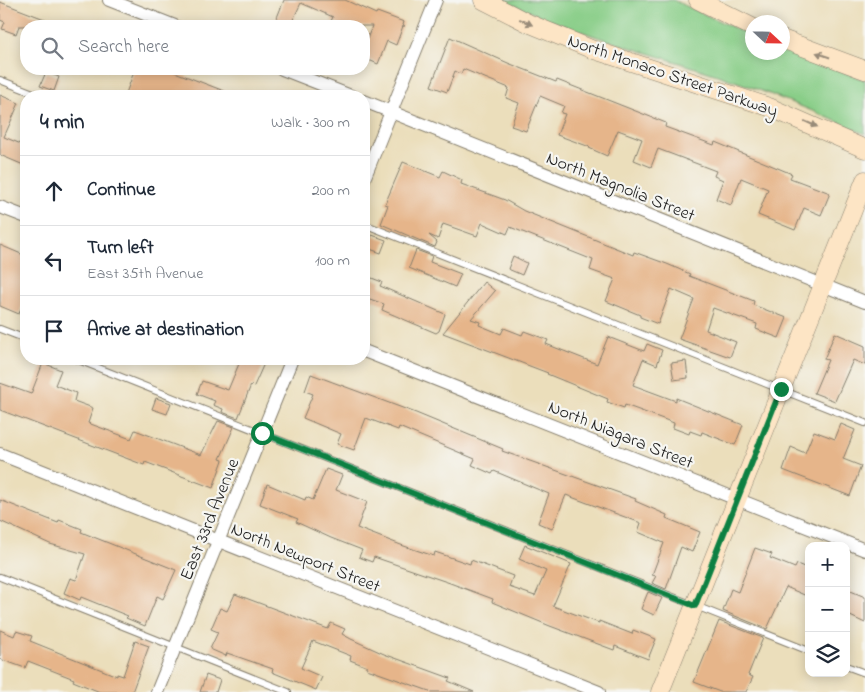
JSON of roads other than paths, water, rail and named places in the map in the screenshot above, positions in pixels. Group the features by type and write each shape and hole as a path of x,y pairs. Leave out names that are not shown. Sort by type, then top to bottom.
{"street":[{"path":"109,0 160,20"},
{"path":"370,164 436,0"},
{"name":"North Monaco Street Parkway","path":"483,0 528,23 591,49 769,107 865,149"},
{"path":"698,0 745,24"},
{"path":"790,42 865,70"},
{"path":"297,75 336,90"},
{"name":"North Magnolia Street","path":"370,104 865,302"},
{"path":"660,692 865,180"},
{"path":"0,207 20,215"},
{"name":"North Niagara Street","path":"370,353 865,550"},
{"name":"East 33rd Avenue","path":"157,692 290,365"},
{"name":"North Newport Street","path":"0,454 599,692"}],"lane":[{"path":"0,80 26,90"},
{"path":"370,226 865,423"},
{"path":"0,328 20,336"},
{"path":"91,365 805,649"},
{"path":"0,577 288,692"},
{"path":"850,667 865,673"}]}
